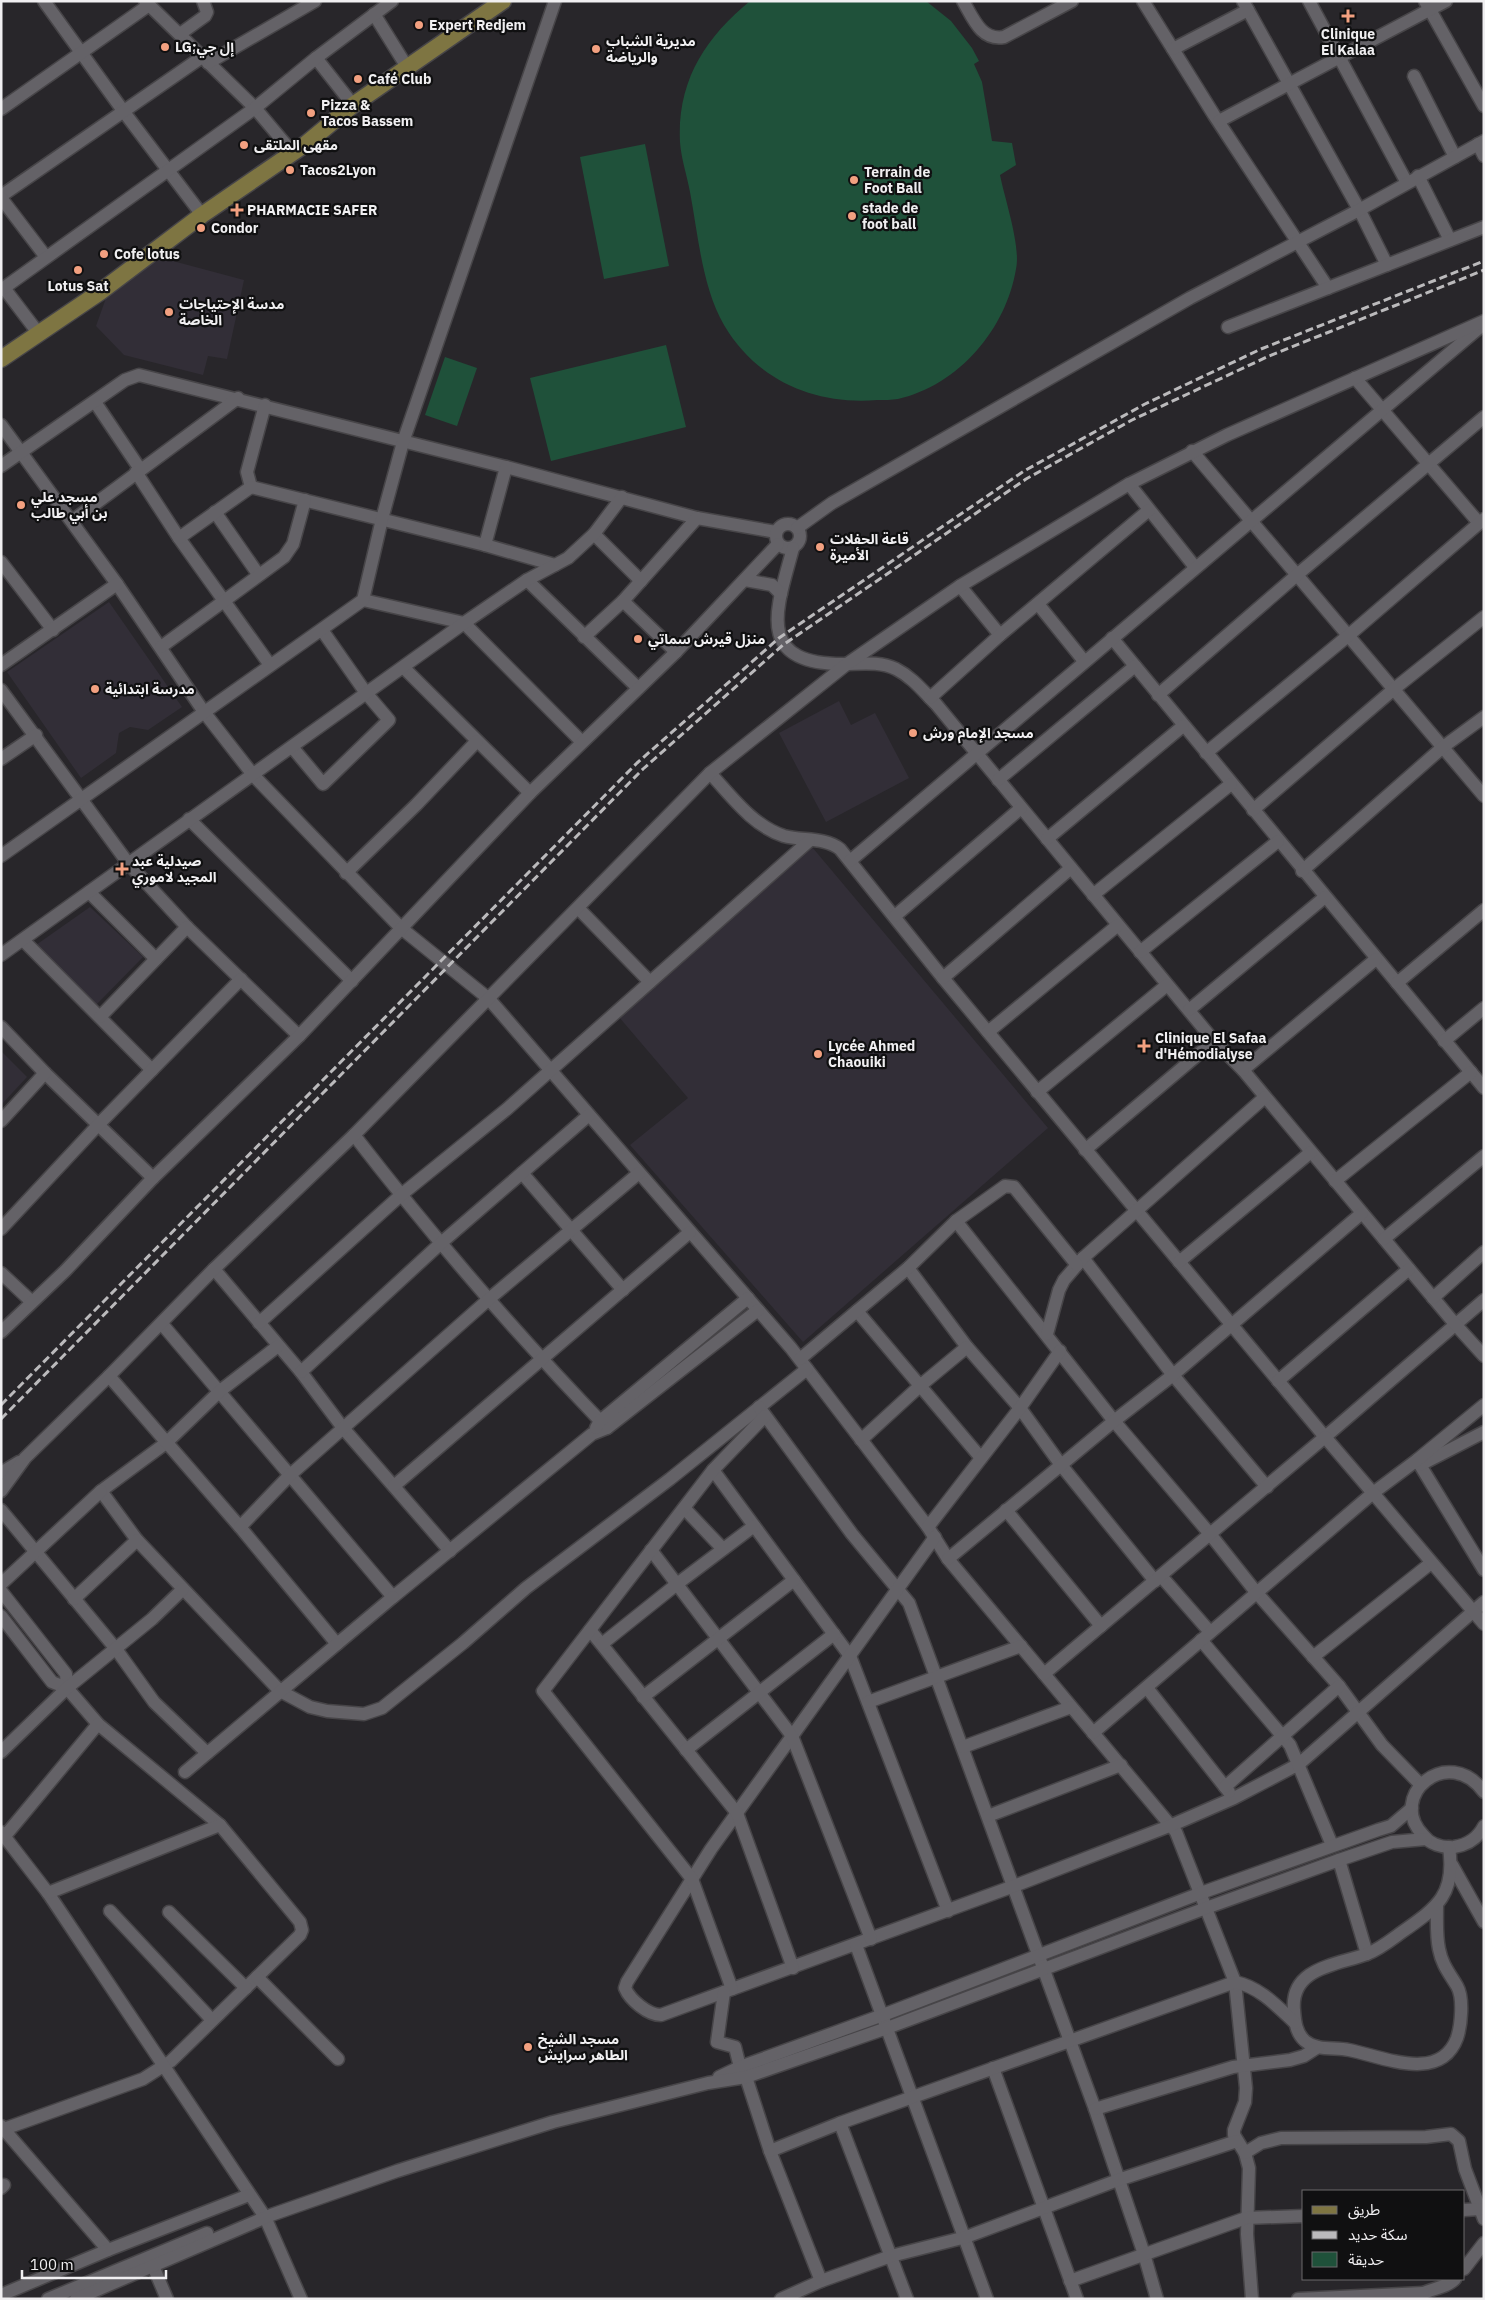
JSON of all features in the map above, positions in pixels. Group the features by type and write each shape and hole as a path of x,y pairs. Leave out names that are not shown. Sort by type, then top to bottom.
{"main road":[{"path":"1,359 100,292 202,215 293,153 353,105 503,1"}],"street":[{"path":"44,1 124,112 202,215"},
{"path":"180,34 205,16 207,12 203,1"},
{"path":"46,257 1,197 124,112 205,60 315,1"},
{"path":"39,334 3,289 255,108 316,58 392,1"},
{"path":"1,856 363,600 403,442 555,1"},
{"path":"963,1 980,30 986,36 994,39 1004,37 1072,1"},
{"path":"1143,1 1218,122 1328,288"},
{"path":"1309,1 1340,57 1450,240"},
{"path":"1218,122 1340,57 1427,6 1446,1"},
{"path":"1,109 147,3 255,108 293,153"},
{"path":"1173,49 1246,6 1359,210 1387,265"},
{"path":"1427,6 1484,106"},
{"path":"374,14 407,67"},
{"path":"316,58 353,105"},
{"path":"1414,76 1455,157"},
{"path":"797,528 832,503 1190,298 1359,210 1412,179 1455,157 1482,147"},
{"path":"1228,327 1484,227"},
{"path":"1,1491 25,1458 162,1324 214,1269 354,1135 710,773 847,664 960,586 1129,484 1192,451 1484,323"},
{"path":"850,861 1484,323"},
{"path":"1,466 125,380 139,374 777,538 785,548 792,548"},
{"path":"1206,753 1349,635 1481,521 1355,378"},
{"path":"72,521 138,470 238,398"},
{"path":"94,402 179,538 270,665"},
{"path":"251,487 247,472 265,405"},
{"path":"1158,695 1484,417"},
{"path":"1,425 117,584 204,712 254,776 401,928 489,999 803,1364 931,1532 948,1559 1172,1825 1235,1982 1246,2088 1245,2102 1234,2130 1237,2141 1245,2152 1250,2179 1246,2218 1252,2299"},
{"path":"1192,451 1252,519 1484,796"},
{"path":"485,545 506,467"},
{"path":"1129,484 1194,568"},
{"path":"179,538 251,487 485,545 555,565"},
{"path":"1,954 189,819 254,776 464,623 527,580 568,558 594,534 622,497"},
{"path":"161,647 288,551 296,536 305,500"},
{"path":"930,698 1000,635 1148,510"},
{"path":"215,512 258,574"},
{"path":"584,637 623,601 698,518"},
{"path":"1,1332 153,1178 299,1036 530,793 676,652 745,580 777,538 785,524 797,528"},
{"path":"797,528 800,539 792,548 776,622 779,638 783,645 809,661 822,664 879,663 895,668 909,676 976,753 1214,1041 1243,1070 1432,1298 1484,1356"},
{"path":"594,534 641,581"},
{"path":"2,566 53,630"},
{"path":"527,580 638,688"},
{"path":"745,580 772,586 781,594"},
{"path":"1,665 117,584"},
{"path":"960,586 1000,635"},
{"path":"363,600 464,623 582,742"},
{"path":"623,601 676,652"},
{"path":"1038,604 1084,661"},
{"path":"1252,810 1394,689 1484,617"},
{"path":"292,747 323,784 389,720 366,693 322,630"},
{"path":"1112,638 1302,871 1484,1088"},
{"path":"998,780 1135,666"},
{"path":"404,668 530,793"},
{"path":"1,690 128,862 187,927 299,1036"},
{"path":"1302,871 1443,747 1484,717"},
{"path":"1047,839 1183,726"},
{"path":"1,759 36,735"},
{"path":"346,873 416,805 477,741"},
{"path":"710,773 742,808 768,828 782,835 834,844 850,861 943,978 1085,1150 1484,1624"},
{"path":"1094,895 1232,784"},
{"path":"895,916 1021,808"},
{"path":"189,819 352,981"},
{"path":"259,1322 401,1195 476,1135 809,841"},
{"path":"1140,952 1278,841"},
{"path":"943,978 1071,868"},
{"path":"89,892 156,959"},
{"path":"1188,1010 1325,898"},
{"path":"578,908 650,982"},
{"path":"1397,983 1484,910"},
{"path":"988,1032 1118,925"},
{"path":"100,1017 187,927"},
{"path":"23,940 152,1070"},
{"path":"1243,1070 1376,959"},
{"path":"1,1229 99,1124 241,980"},
{"path":"1037,1092 1167,985"},
{"path":"1444,1040 1484,1008"},
{"path":"1,1027 45,1073 153,1178"},
{"path":"1085,1150 1214,1041"},
{"path":"1335,1181 1471,1072"},
{"path":"1,1121 45,1073"},
{"path":"1047,1334 1059,1290 1064,1280 1080,1261 1265,1097"},
{"path":"301,1372 441,1244 589,1115"},
{"path":"354,1135 441,1244 541,1360 604,1425"},
{"path":"1179,1262 1311,1152"},
{"path":"1384,1239 1484,1156"},
{"path":"522,1173 623,1290"},
{"path":"240,1527 289,1476 343,1428 489,1299 639,1173"},
{"path":"821,2281 770,2151 735,2048 717,2042 728,1991 692,1880 543,1691 713,1470 803,1364 857,1311 908,1268 956,1220 1005,1186 1011,1185 1080,1261 1266,1487"},
{"path":"948,1559 1114,1421 1173,1375 1230,1324 1362,1213"},
{"path":"956,1220 1114,1421 1210,1534 1256,1592 1339,1686 1382,1745 1421,1784"},
{"path":"394,1486 690,1232"},
{"path":"1432,1298 1484,1252"},
{"path":"908,1268 967,1347 1020,1408 1061,1465 1206,1636 1283,1737 1299,1764 1332,1845"},
{"path":"214,1269 301,1372 343,1428 450,1551"},
{"path":"1278,1381 1409,1269"},
{"path":"1,1273 32,1302"},
{"path":"604,1425 679,1355 748,1298"},
{"path":"1044,1674 1484,1300"},
{"path":"185,1772 393,1597 592,1434 687,1366 758,1310"},
{"path":"857,1311 981,1458"},
{"path":"162,1324 393,1597"},
{"path":"1,1584 101,1491 166,1443 220,1391 278,1346"},
{"path":"861,1440 921,1385 967,1347"},
{"path":"1060,1350 1020,1408 981,1458 931,1532 898,1588 737,1813 627,1982 625,1988 634,2000 655,2015 661,2015 793,1968 1014,1886 1172,1825 1234,1798 1299,1764 1484,1602"},
{"path":"679,1355 687,1366"},
{"path":"109,1376 240,1527 337,1644"},
{"path":"1419,1463 1484,1405"},
{"path":"762,1412 852,1534 909,1603 1014,1886 1068,2041 1095,2109 1144,2254 1157,2299"},
{"path":"101,1491 137,1540 280,1691 310,1707 327,1711 364,1714 382,1708 463,1643 518,1594 762,1412"},
{"path":"1093,1733 1373,1493 1419,1463 1484,1432"},
{"path":"1,1473 25,1458"},
{"path":"1419,1463 1484,1570"},
{"path":"713,1470 850,1656 948,1910"},
{"path":"684,1508 723,1549"},
{"path":"1,1510 116,1649 154,1702 170,1720 207,1753"},
{"path":"1006,1510 1101,1626"},
{"path":"602,1644 754,1526"},
{"path":"74,1598 137,1540"},
{"path":"652,1550 792,1736 871,1939"},
{"path":"1313,1657 1431,1563"},
{"path":"643,1697 794,1580"},
{"path":"1,1752 68,1688 152,1619 183,1589"},
{"path":"1,1591 66,1674 68,1688"},
{"path":"1,1616 52,1682 68,1688 98,1724 220,1825 302,1926 300,1935 164,2065 143,2079 2,2128 108,2250"},
{"path":"590,1630 737,1813 793,1968"},
{"path":"686,1750 834,1634"},
{"path":"868,1702 1021,1646"},
{"path":"1225,1786 1339,1686"},
{"path":"1146,1688 1234,1798"},
{"path":"963,1747 1071,1707"},
{"path":"98,1724 3,1834 48,1893 249,2195 266,2215 301,2299"},
{"path":"988,1816 1121,1765"},
{"path":"1481,1783 1454,1771 1430,1776 1421,1784 1414,1795 1412,1808 1413,1820 1418,1830 1426,1839 1437,1845 1449,1847 1462,1846 1473,1840 1484,1826"},
{"path":"743,2072 883,2015 1200,1893 1332,1845 1391,1826 1412,1808"},
{"path":"48,1893 220,1825"},
{"path":"48,2299 151,2261 266,2215 397,2171 523,2130 708,2083 887,2028 1339,1860 1392,1842 1426,1839"},
{"path":"1449,1847 1452,1865 1484,1922"},
{"path":"1339,1860 1367,1954"},
{"path":"1295,2024 1294,2002 1296,1993 1308,1976 1315,1970 1367,1954 1429,1914 1447,1888 1452,1865"},
{"path":"770,2151 840,2123 1235,1982 1245,1984 1266,1997 1295,2024 1304,2040 1318,2047 1348,2049 1409,2064 1430,2063 1443,2057 1451,2050 1459,2029 1460,1994 1445,1968 1439,1950 1437,1904"},
{"path":"110,1911 212,2020"},
{"path":"169,1912 246,1988"},
{"path":"856,1945 912,2098 966,2237 987,2299"},
{"path":"257,1977 338,2060"},
{"path":"1095,2109 1243,2065 1290,2060 1312,2052 1318,2047"},
{"path":"993,2068 1077,2299"},
{"path":"840,2123 907,2299"},
{"path":"1245,2152 1261,2143 1281,2138 1426,2137 1451,2134 1459,2141 1465,2170 1482,2214"},
{"path":"781,2299 821,2281 891,2256 966,2237 1118,2180 1237,2141"},
{"path":"1,2295 108,2250 249,2195"},
{"path":"1465,2210 1482,2214"},
{"path":"1070,2280 1246,2218 1302,2216"},
{"path":"1465,2268 1484,2243"},
{"path":"76,2299 151,2261"},
{"path":"151,2261 167,2299"},
{"path":"1298,2299 1419,2296 1447,2286 1454,2280"}],"shaded area":[{"name":"مدسة الإحتياجات الخاصة","path":"158,257 244,280 227,359 208,356 203,375 124,355 96,326 106,298"},
{"name":"مدرسة ابتدائية","path":"109,602 182,707 148,730 130,727 119,733 116,753 81,778 7,672"},
{"path":"839,701 851,725 875,713 909,778 826,822 779,733"},
{"name":"Lycée Ahmed Chaouiki","path":"807,841 1048,1128 803,1342 630,1145 688,1098 613,1010"},
{"path":"90,907 143,957 96,1005 36,945"},
{"path":"1,1051 27,1077 1,1105"}],"green space":[{"name":"stade de foot ball","path":"750,1 926,1 951,21 972,48 979,61 974,64 982,82 992,141 1012,143 1016,165 1000,175 1012,223 1017,259 1016,269 1011,291 1002,313 976,351 960,368 920,392 896,399 854,401 810,393 790,385 771,375 753,361 738,345 724,325 717,310 702,260 680,142 680,120 683,99 697,62 720,30"},
{"path":"645,144 669,266 604,279 580,157"},
{"path":"666,345 686,427 551,461 530,378"},
{"path":"445,357 477,368 457,426 425,415"}],"railway":[{"path":"1,1405 637,763 779,638 1024,471 1145,404 1261,349 1484,261"},
{"path":"1,1419 643,769 783,645 1026,479 1132,420 1269,356 1484,270"}],"place":[{"name":"Clinique El Kalaa","path":"1348,16"},
{"name":"Expert Redjem","path":"419,25"},
{"name":"LG;إل جي","path":"165,47"},
{"name":"مديرية الشباب والرياضة","path":"596,49"},
{"name":"Café Club","path":"358,79"},
{"name":"Pizza & Tacos Bassem","path":"311,113"},
{"name":"مقهى الملتقى","path":"244,145"},
{"name":"Tacos2Lyon","path":"290,170"},
{"name":"Terrain de Foot Ball","path":"854,180"},
{"name":"PHARMACIE SAFER","path":"237,210"},
{"name":"stade de foot ball","path":"852,216"},
{"name":"Condor","path":"201,228"},
{"name":"Cofe lotus","path":"104,254"},
{"name":"Lotus Sat","path":"78,270"},
{"name":"مدسة الإحتياجات الخاصة","path":"169,312"},
{"name":"مسجد علي بن أبي طالب","path":"21,505"},
{"name":"قاعة الحفلات الأميرة","path":"820,547"},
{"name":"منزل قيرش سماتي","path":"638,639"},
{"name":"مدرسة ابتدائية","path":"95,689"},
{"name":"مسجد الإمام ورش","path":"913,733"},
{"name":"صيدلية عبد المجيد لاموري","path":"122,869"},
{"name":"Clinique El Safaa d'Hémodialyse","path":"1144,1046"},
{"name":"Lycée Ahmed Chaouiki","path":"818,1054"},
{"name":"مسجد الشيخ الطاهر سرايش","path":"528,2047"}]}
